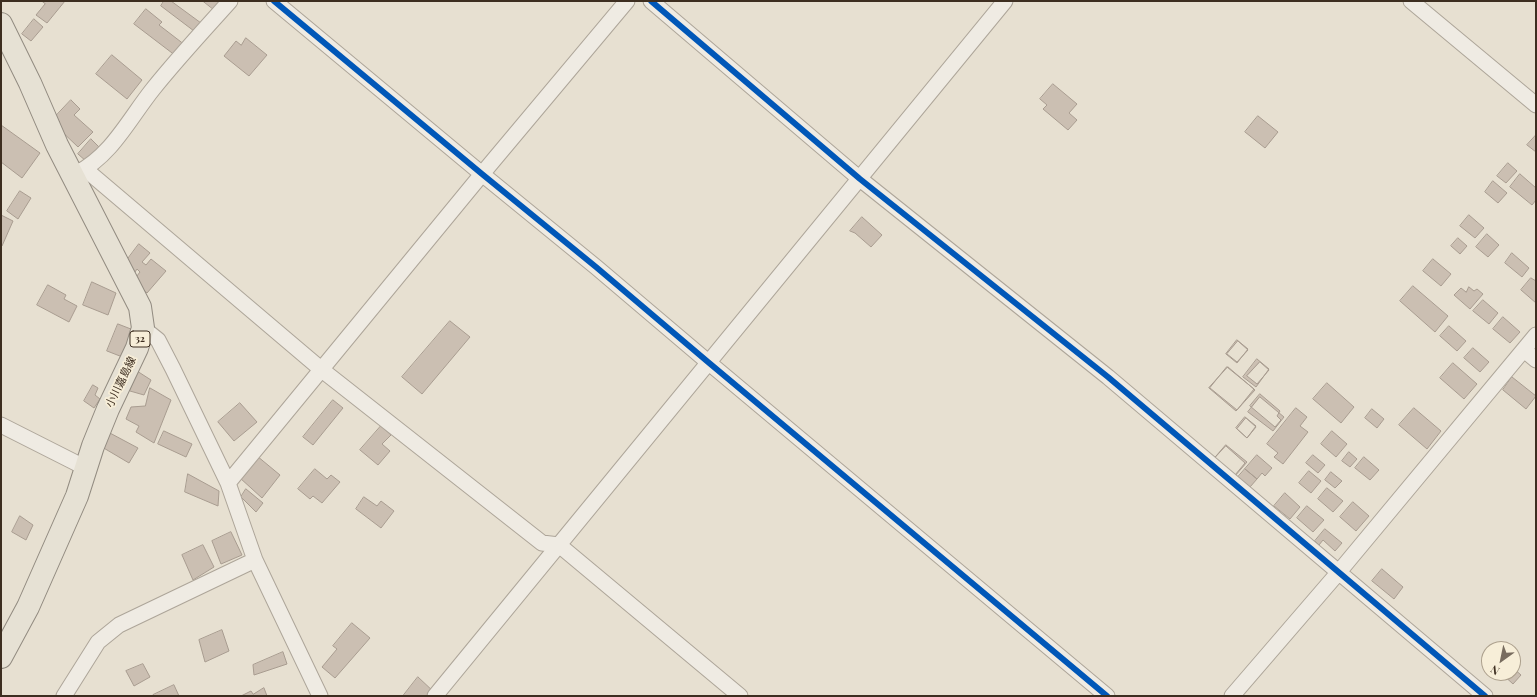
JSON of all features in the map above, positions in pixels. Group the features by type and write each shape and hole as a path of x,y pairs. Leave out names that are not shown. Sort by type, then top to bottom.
{"main road":[{"name":"小川嘉島線","path":"1,24 30,83 57,145 79,172 140,307 143,328 137,348 108,409 77,496 28,607 1,657"}],"street":[{"path":"230,1 153,89 109,150 79,172 322,370 542,543 559,545 740,696"},
{"path":"274,1 596,267 1107,696"},
{"path":"228,483 482,174 627,1"},
{"path":"651,1 860,178 1108,377 1485,696"},
{"path":"435,696 1005,1"},
{"path":"1411,1 1536,105"},
{"path":"143,328 158,340 228,483 255,560 320,696"},
{"path":"1232,696 1338,573 1536,335"},
{"path":"1524,350 1536,360"},
{"path":"1,425 86,468"},
{"path":"64,696 98,642 119,625 255,560"}],"building":[{"path":"42,1 65,1 47,23 36,15 45,4"},
{"path":"164,1 171,1 201,23 194,31 161,6"},
{"path":"203,1 224,1 216,11"},
{"path":"146,9 162,22 159,25 185,45 176,56 134,24"},
{"path":"34,19 43,27 31,41 22,34"},
{"path":"246,38 267,55 249,76 224,56 236,41 241,45"},
{"path":"112,55 142,80 127,99 96,74"},
{"path":"1053,84 1077,104 1069,113 1077,120 1068,130 1043,109 1047,105 1040,99"},
{"path":"71,100 80,109 74,115 93,132 78,147 56,126 60,122 55,117"},
{"path":"1258,116 1278,132 1265,148 1245,132"},
{"path":"1,125 40,153 22,178 1,162"},
{"path":"1536,135 1536,152 1527,145"},
{"path":"91,139 100,148 87,162 78,154"},
{"path":"1508,163 1517,171 1506,183 1497,176"},
{"path":"1520,174 1536,188 1536,200 1532,205 1510,187"},
{"path":"1493,181 1507,193 1498,203 1485,192"},
{"path":"20,191 31,198 18,219 7,211"},
{"path":"1,215 13,221 2,246 1,245"},
{"path":"1469,215 1484,228 1475,238 1460,226"},
{"path":"862,217 882,235 871,247 855,233 850,231"},
{"path":"1487,234 1499,245 1488,257 1476,247"},
{"path":"1458,238 1467,246 1460,254 1451,246"},
{"path":"139,244 150,253 142,262 146,265 151,259 166,271 147,293 133,281 140,272 137,269 135,272 124,264"},
{"path":"1512,253 1529,268 1522,277 1505,263"},
{"path":"1433,259 1451,274 1441,286 1423,271"},
{"path":"1531,278 1536,281 1536,303 1521,290"},
{"path":"92,282 116,293 108,315 83,305"},
{"path":"48,285 66,295 64,299 77,306 69,322 37,305"},
{"path":"1413,286 1448,316 1435,332 1400,301"},
{"path":"1469,287 1474,291 1477,289 1483,294 1470,309 1454,295 1461,288 1466,292"},
{"path":"1483,300 1498,313 1489,324 1473,311"},
{"path":"1503,317 1520,332 1510,343 1493,329"},
{"path":"450,321 470,337 422,394 402,377"},
{"path":"118,324 136,331 125,358 107,351"},
{"path":"1449,326 1466,341 1457,351 1440,336"},
{"path":"1237,340 1248,349 1237,363 1226,354"},
{"path":"1238,341 1248,350 1237,362 1227,354"},
{"path":"1473,348 1489,362 1480,372 1464,358"},
{"path":"1257,359 1269,369 1256,387 1243,377"},
{"path":"1260,362 1269,370 1257,384 1247,376"},
{"path":"1453,363 1477,384 1464,399 1440,378"},
{"path":"1227,367 1254,389 1237,410 1210,388"},
{"path":"1228,367 1255,390 1236,411 1209,388"},
{"path":"137,371 151,380 144,395 130,391"},
{"path":"1512,377 1536,396 1526,409 1503,390"},
{"path":"1327,383 1354,407 1341,423 1313,399"},
{"path":"93,385 98,388 95,395 100,399 94,408 84,401"},
{"path":"150,388 171,400 154,443 136,432 139,426 126,419 131,407 145,406"},
{"path":"1260,394 1280,411 1277,416 1281,420 1275,427 1250,406"},
{"path":"1260,397 1284,417 1273,431 1248,412"},
{"path":"333,400 343,408 313,445 303,437"},
{"path":"240,403 257,422 234,441 218,422"},
{"path":"1296,408 1307,417 1300,426 1308,432 1283,464 1274,457 1278,453 1267,444"},
{"path":"1414,408 1441,431 1427,449 1399,425"},
{"path":"1372,409 1384,419 1377,428 1365,418"},
{"path":"1245,417 1256,426 1247,438 1236,428"},
{"path":"1246,418 1256,427 1247,438 1237,429"},
{"path":"381,426 391,435 382,444 390,451 378,465 360,450"},
{"path":"164,431 192,444 186,457 158,444"},
{"path":"1332,431 1347,444 1336,457 1321,444"},
{"path":"108,432 138,448 129,463 102,447"},
{"path":"1226,445 1247,462 1235,476 1214,459"},
{"path":"1226,446 1245,463 1235,475 1215,458"},
{"path":"1349,452 1357,459 1350,467 1342,461"},
{"path":"1257,455 1272,468 1265,476 1262,473 1257,479 1245,469"},
{"path":"1313,455 1325,465 1318,473 1306,463"},
{"path":"257,456 280,475 262,498 240,478"},
{"path":"1364,457 1379,470 1370,480 1355,468"},
{"path":"315,469 327,479 331,475 340,482 322,503 313,496 310,499 298,489"},
{"path":"1245,469 1257,479 1250,487 1238,477"},
{"path":"1309,471 1321,481 1311,493 1299,483"},
{"path":"1331,472 1342,481 1335,488 1325,480"},
{"path":"188,474 219,491 218,506 185,492"},
{"path":"1327,488 1343,501 1333,512 1318,499"},
{"path":"246,489 263,503 256,512 241,497"},
{"path":"1285,493 1300,507 1290,519 1274,506"},
{"path":"364,497 377,506 381,501 394,511 381,528 356,509"},
{"path":"1353,502 1369,516 1356,531 1340,517"},
{"path":"1307,506 1324,520 1313,532 1297,518"},
{"path":"20,516 33,525 26,540 12,532"},
{"path":"1325,529 1342,543 1335,551 1323,540 1319,545 1315,541"},
{"path":"231,532 242,555 221,564 212,541"},
{"path":"203,545 214,567 193,580 182,555"},
{"path":"1382,569 1403,587 1394,599 1372,581"},
{"path":"352,623 370,638 335,678 322,667 337,649 333,646"},
{"path":"222,630 229,651 205,662 199,640"},
{"path":"283,652 287,664 254,675 253,665"},
{"path":"143,664 150,677 134,686 126,671"},
{"path":"418,677 435,693 432,696 403,696"},
{"path":"174,685 179,696 153,696 153,695"},
{"path":"264,688 267,696 241,696 251,691 253,694"}],"cycle path":[{"path":"274,1 596,267 1107,696"},
{"path":"651,1 860,179 1108,377 1485,696"}]}
